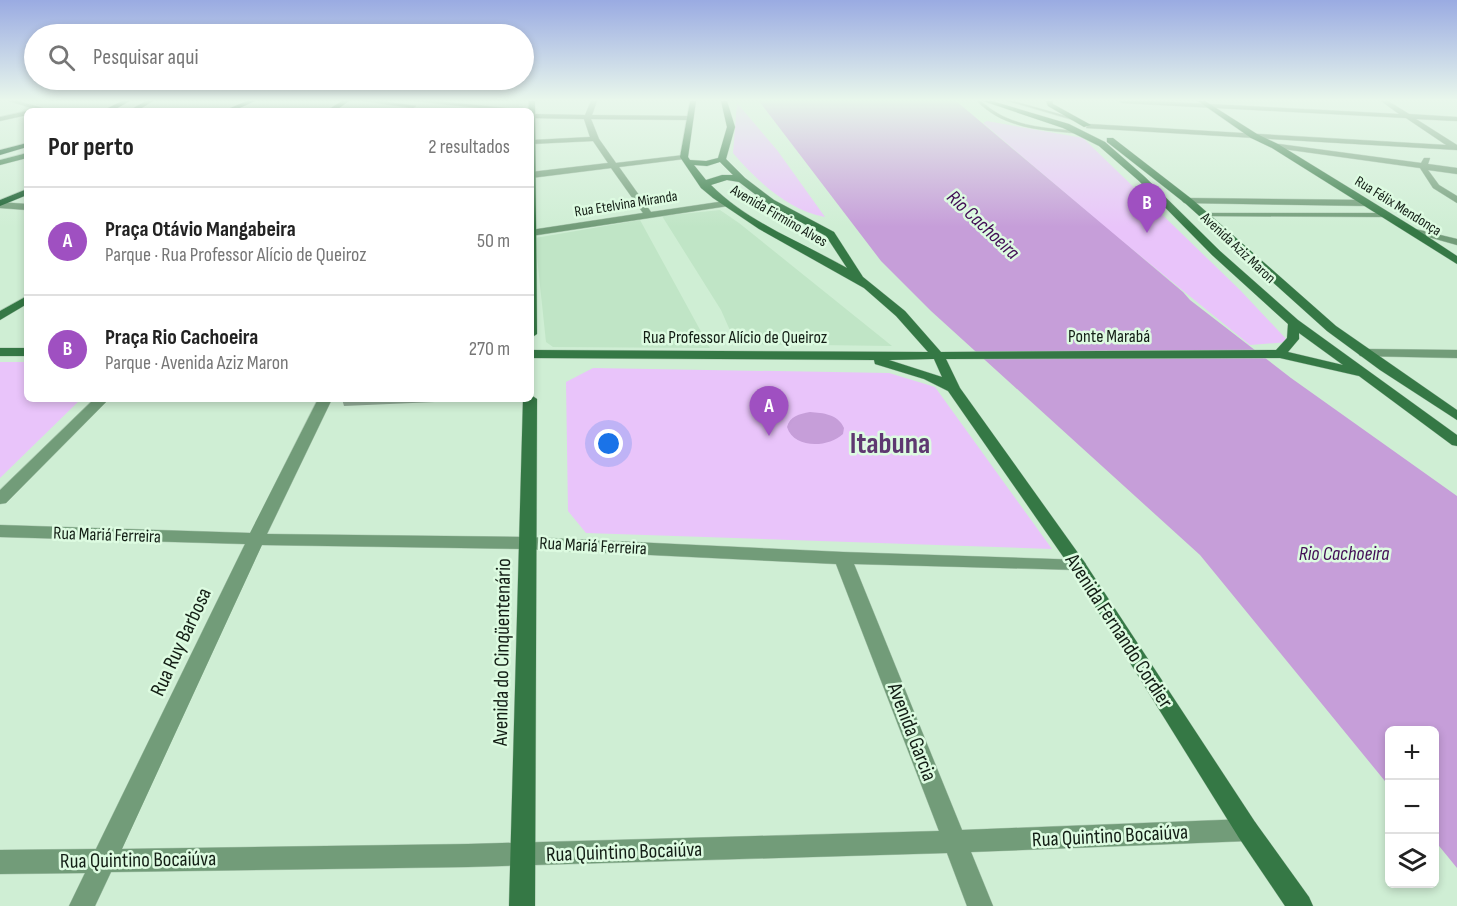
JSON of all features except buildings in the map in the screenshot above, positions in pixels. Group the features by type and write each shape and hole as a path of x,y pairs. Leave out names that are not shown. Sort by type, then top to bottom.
{"main road":[{"path":"687,143 685,160 707,164 717,163 722,159"},
{"name":"Avenida Firmino Alves","path":"727,143 722,159 742,180 771,202 830,234 860,280"},
{"name":"Avenida Aziz Maron","path":"1101,143 1142,179 1216,253 1294,323 1457,442"},
{"name":"Avenida Aziz Maron","path":"1110,143 1135,157 1316,316 1364,353 1457,416"},
{"name":"Rua Félix Mendonça","path":"1269,143 1388,215 1457,261"},
{"path":"0,153 24,147"},
{"path":"0,163 24,156"},
{"name":"Avenida Firmino Alves","path":"685,160 704,186 725,204 860,280 897,311 938,356"},
{"path":"704,186 718,177 742,180"},
{"path":"0,204 24,193"},
{"path":"0,316 24,301"},
{"path":"1276,354 1293,339 1294,323"},
{"path":"0,352 24,352"},
{"name":"Rua Professor Alício de Queiroz","path":"534,354 938,356"},
{"name":"Ponte Marabá","path":"938,356 1276,354 1361,373"},
{"path":"866,356 929,376 953,388"},
{"name":"Avenida Fernando Cordier","path":"938,356 953,388 1077,564 1247,830 1300,906"},
{"name":"Avenida do Cinqüentenário","path":"522,906 530,402"}],"street":[{"path":"598,143 649,216"},
{"path":"1377,143 1456,148"},
{"path":"1275,146 1457,171"},
{"path":"1423,166 1434,155 1456,148"},
{"path":"534,175 612,165 685,160"},
{"path":"1423,166 1426,177 1439,190 1457,200"},
{"path":"1187,201 1368,203"},
{"path":"0,204 24,207"},
{"name":"Rua Etelvina Miranda","path":"534,233 725,204"},
{"path":"1410,229 1457,242"},
{"path":"1364,353 1457,354"},
{"path":"0,499 99,402"},
{"name":"Rua Ruy Barbosa","path":"82,906 324,402"},
{"name":"Rua Mariá Ferreira","path":"0,531 256,539 527,543 843,558 1077,564"},
{"name":"Avenida Garcia","path":"843,558 980,906"},
{"name":"Rua Quintino Bocaiúva","path":"0,862 523,855 955,843 1247,830"}],"lane":[{"path":"1203,215 1388,215"}],"shaded area":[{"path":"734,143 771,143 825,217 798,208 774,193 733,153"},
{"path":"1007,143 1088,143 1240,290 1289,342 1250,345 1107,229"},
{"path":"720,210 892,346 736,344 721,310 662,216"},
{"path":"640,220 710,348 553,347 546,342 535,238"},
{"path":"0,362 24,362 24,402 78,402 0,478"},
{"path":"593,368 889,373 935,387 1052,549 586,533 568,511 566,382"}],"water":[{"name":"Rio Cachoeira","path":"791,143 1006,143 1190,300 1291,378 1457,496 1457,868 1439,846 1439,726 1385,726 1385,781 1200,555 931,311 881,261"},
{"path":"810,412 834,417 844,428 843,434 837,439 821,444 804,443 797,439 787,427 788,423 795,416"}],"place":[{"name":"Praça Rio Cachoeira","path":"1147,233"},
{"name":"Praça Otávio Mangabeira","path":"769,436"}],"district":[{"name":"Itabuna","path":"890,444"}]}
